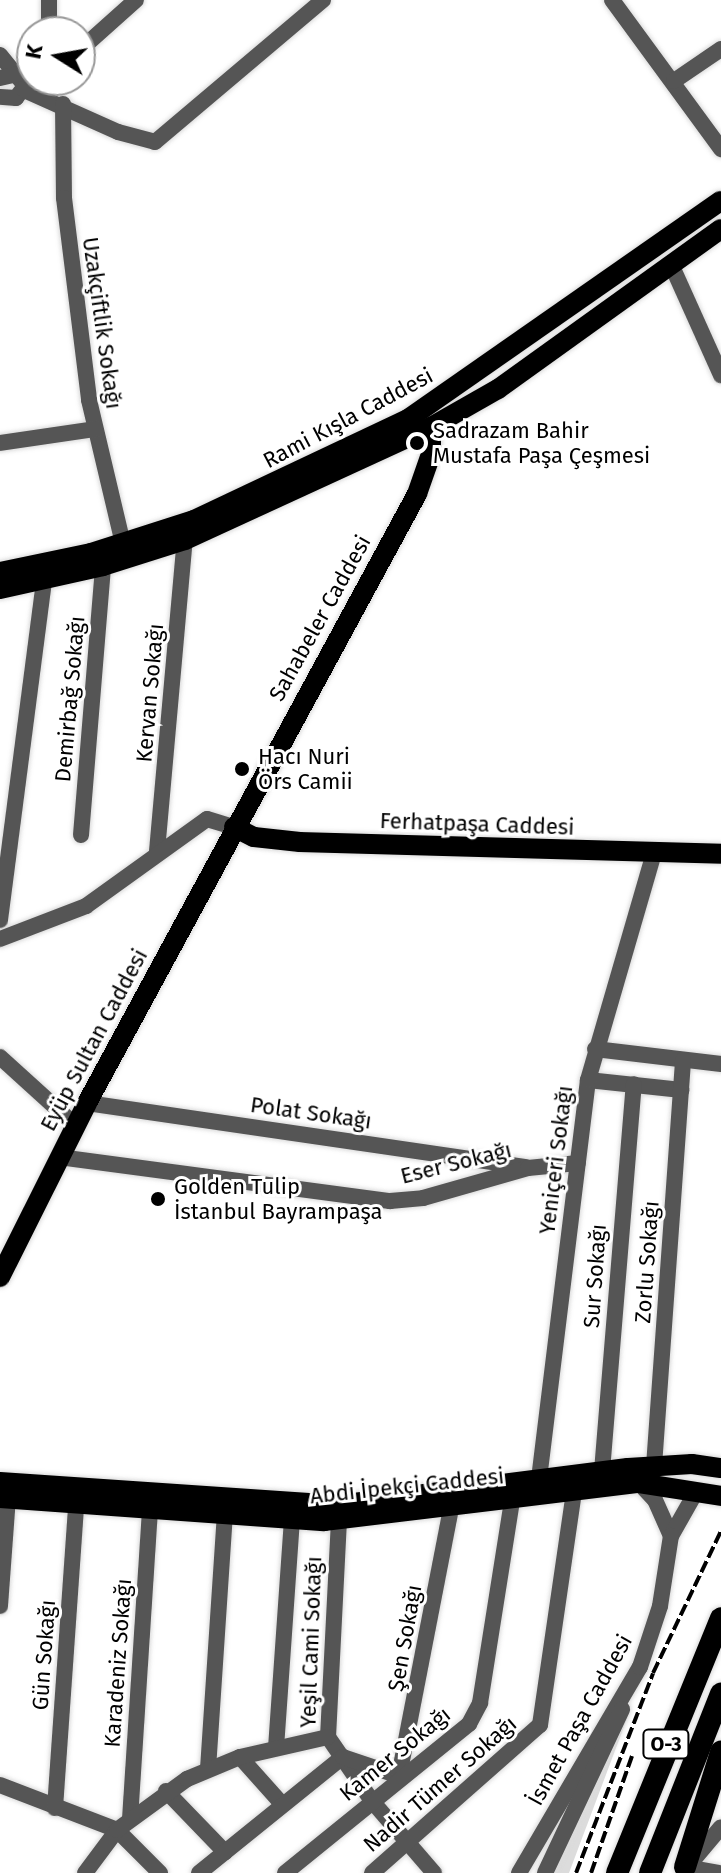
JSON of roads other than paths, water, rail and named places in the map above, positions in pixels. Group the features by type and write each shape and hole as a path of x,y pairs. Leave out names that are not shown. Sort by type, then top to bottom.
{"highway":[{"name":"O-3","path":"617,1873 721,1618"},
{"name":"O-3","path":"650,1873 721,1694"},
{"path":"684,1870 721,1752"}],"main road":[{"name":"Rami Kışla Caddesi","path":"0,572 123,544 194,520 408,419 721,201"},
{"name":"Rami Kışla Caddesi","path":"0,589 103,566 185,540 431,427 498,389 721,229"},
{"path":"592,293 596,305 607,313"},
{"path":"408,419 431,427"},
{"name":"Sahabeler Caddesi","path":"234,827 417,494 431,454 431,427"},
{"name":"Ferhatpaşa Caddesi","path":"234,827 254,837 300,842 721,854"},
{"name":"Eyüp Sultan Caddesi","path":"0,1277 75,1125 234,827"},
{"name":"Abdi İpekçi Caddesi","path":"3,1493 76,1504 292,1520 602,1471 654,1466 721,1468"},
{"path":"696,1492 721,1480"},
{"name":"Abdi İpekçi Caddesi","path":"3,1493 338,1513 451,1508 639,1483 721,1496"}],"street":[{"path":"96,36 136,0"},
{"path":"612,0 721,149"},
{"path":"50,96 118,132 155,142 322,1"},
{"path":"674,81 721,49"},
{"path":"0,55 16,70"},
{"name":"Uzakçiftlik Sokağı","path":"63,104 64,198 95,429 123,544"},
{"path":"671,264 721,375"},
{"path":"0,443 95,429"},
{"name":"Kervan Sokağı","path":"157,851 185,540"},
{"name":"Demirbağ Sokağı","path":"81,835 103,566"},
{"path":"0,920 44,580"},
{"path":"0,939 86,906 120,885 157,851 207,819 234,827"},
{"name":"Yeniçeri Sokağı","path":"539,1479 588,1080 654,853"},
{"path":"595,1049 721,1064"},
{"path":"0,1057 75,1125"},
{"name":"Zorlu Sokağı","path":"654,1466 683,1060"},
{"path":"588,1080 681,1090"},
{"name":"Sur Sokağı","path":"602,1471 634,1084"},
{"name":"Polat Sokağı","path":"87,1103 528,1168"},
{"name":"Eser Sokağı","path":"59,1157 390,1201 423,1198 528,1168 578,1163"},
{"path":"639,1483 655,1500 671,1536"},
{"name":"Nadir Tümer Sokağı","path":"372,1873 540,1725 574,1492"},
{"path":"671,1536 696,1492"},
{"path":"0,1606 3,1493"},
{"name":"Kamer Sokağı","path":"285,1873 399,1776 469,1724 480,1703 512,1500"},
{"name":"Gün Sokağı","path":"55,1808 76,1504"},
{"name":"Şen Sokağı","path":"399,1776 451,1508"},
{"name":"Karadeniz Sokağı","path":"123,1824 150,1509"},
{"name":"Yeşil Cami Sokağı","path":"338,1513 328,1737 372,1801 434,1873"},
{"path":"208,1769 225,1516"},
{"path":"276,1748 292,1520"},
{"name":"İsmet Paşa Caddesi","path":"519,1873 640,1667 660,1606 671,1536"},
{"path":"545,1873 640,1667"},
{"path":"85,1873 123,1824 166,1791 208,1769 240,1757 328,1737"},
{"path":"240,1757 282,1804"},
{"path":"199,1873 343,1757 399,1776"},
{"path":"0,1785 55,1808 123,1824 160,1873"},
{"path":"166,1791 225,1852"},
{"path":"684,1870 697,1860 721,1827"},
{"path":"684,1870 718,1873"}],"railway":[{"path":"576,1873 653,1673 721,1531"},
{"path":"591,1873 632,1756"}],"place":[{"name":"Sadrazam Bahir Mustafa Paşa Çeşmesi","path":"417,443"},
{"name":"Hacı Nuri Örs Camii","path":"242,769"},
{"name":"Golden Tulip İstanbul Bayrampaşa","path":"158,1199"}]}
